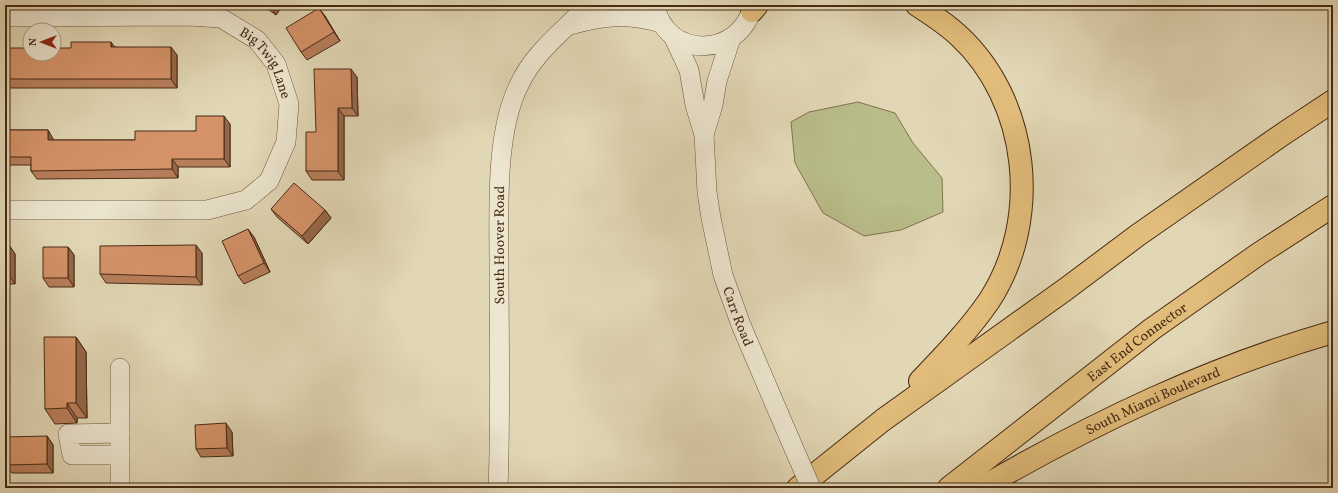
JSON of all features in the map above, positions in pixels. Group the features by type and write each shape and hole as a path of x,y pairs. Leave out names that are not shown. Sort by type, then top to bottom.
{"highway":[{"path":"883,420 959,340 989,300 1002,275 1012,250 1018,224 1021,199 1019,150 1013,123 1004,99 992,77 959,36 917,5"},
{"path":"798,488 883,420 1212,183 1333,101"},
{"name":"East End Connector","path":"949,488 1152,329 1260,253 1333,206"},
{"name":"South Miami Boulevard","path":"981,488 1033,457 1140,403 1195,379 1250,358 1333,332"}],"street":[{"name":"South Hoover Road","path":"498,488 499,224 506,124 516,91 528,68 540,52 570,25 588,5"},
{"name":"Carr Road","path":"654,5 689,70 695,105 704,135 707,192 723,275 741,325 811,488"},
{"path":"731,38 744,27 754,7"},
{"name":"Big Twig Lane","path":"5,17 188,16 221,18 257,40 276,64 289,104 286,142 272,175 268,181 246,200 207,210 5,210"},
{"name":"South Hoover Road","path":"570,25 596,18 622,16 646,19 667,30 681,41 697,46 715,45 731,38"},
{"name":"Carr Road","path":"704,135 713,105 717,81 731,38"},
{"path":"120,368 120,488"},
{"path":"120,433 68,434 72,455 120,454"}],"green space":[{"path":"858,102 895,113 913,143 942,178 943,212 901,230 864,236 823,213 795,163 791,122 809,112"}],"building":[{"path":"319,8 334,32 301,52 286,28"},
{"path":"71,42 111,42 111,47 171,47 171,79 5,79 5,48 22,48 22,62 62,62 62,48 71,48"},
{"path":"314,69 351,69 352,108 338,108 338,171 306,171 306,132 316,132"},
{"path":"196,116 224,116 224,159 172,159 172,169 31,171 31,157 5,157 5,130 48,130 48,140 135,140 135,131 196,131"},
{"path":"294,183 325,210 302,236 271,209"},
{"path":"248,229 264,263 238,276 222,241"},
{"path":"5,245 9,245 9,275 5,275"},
{"path":"196,245 196,277 100,274 100,246"},
{"path":"43,247 68,247 68,278 43,278"},
{"path":"44,337 76,337 76,403 67,403 67,408 45,409"},
{"path":"226,423 227,448 196,449 195,425"},
{"path":"47,436 47,464 6,465 6,437"}]}
